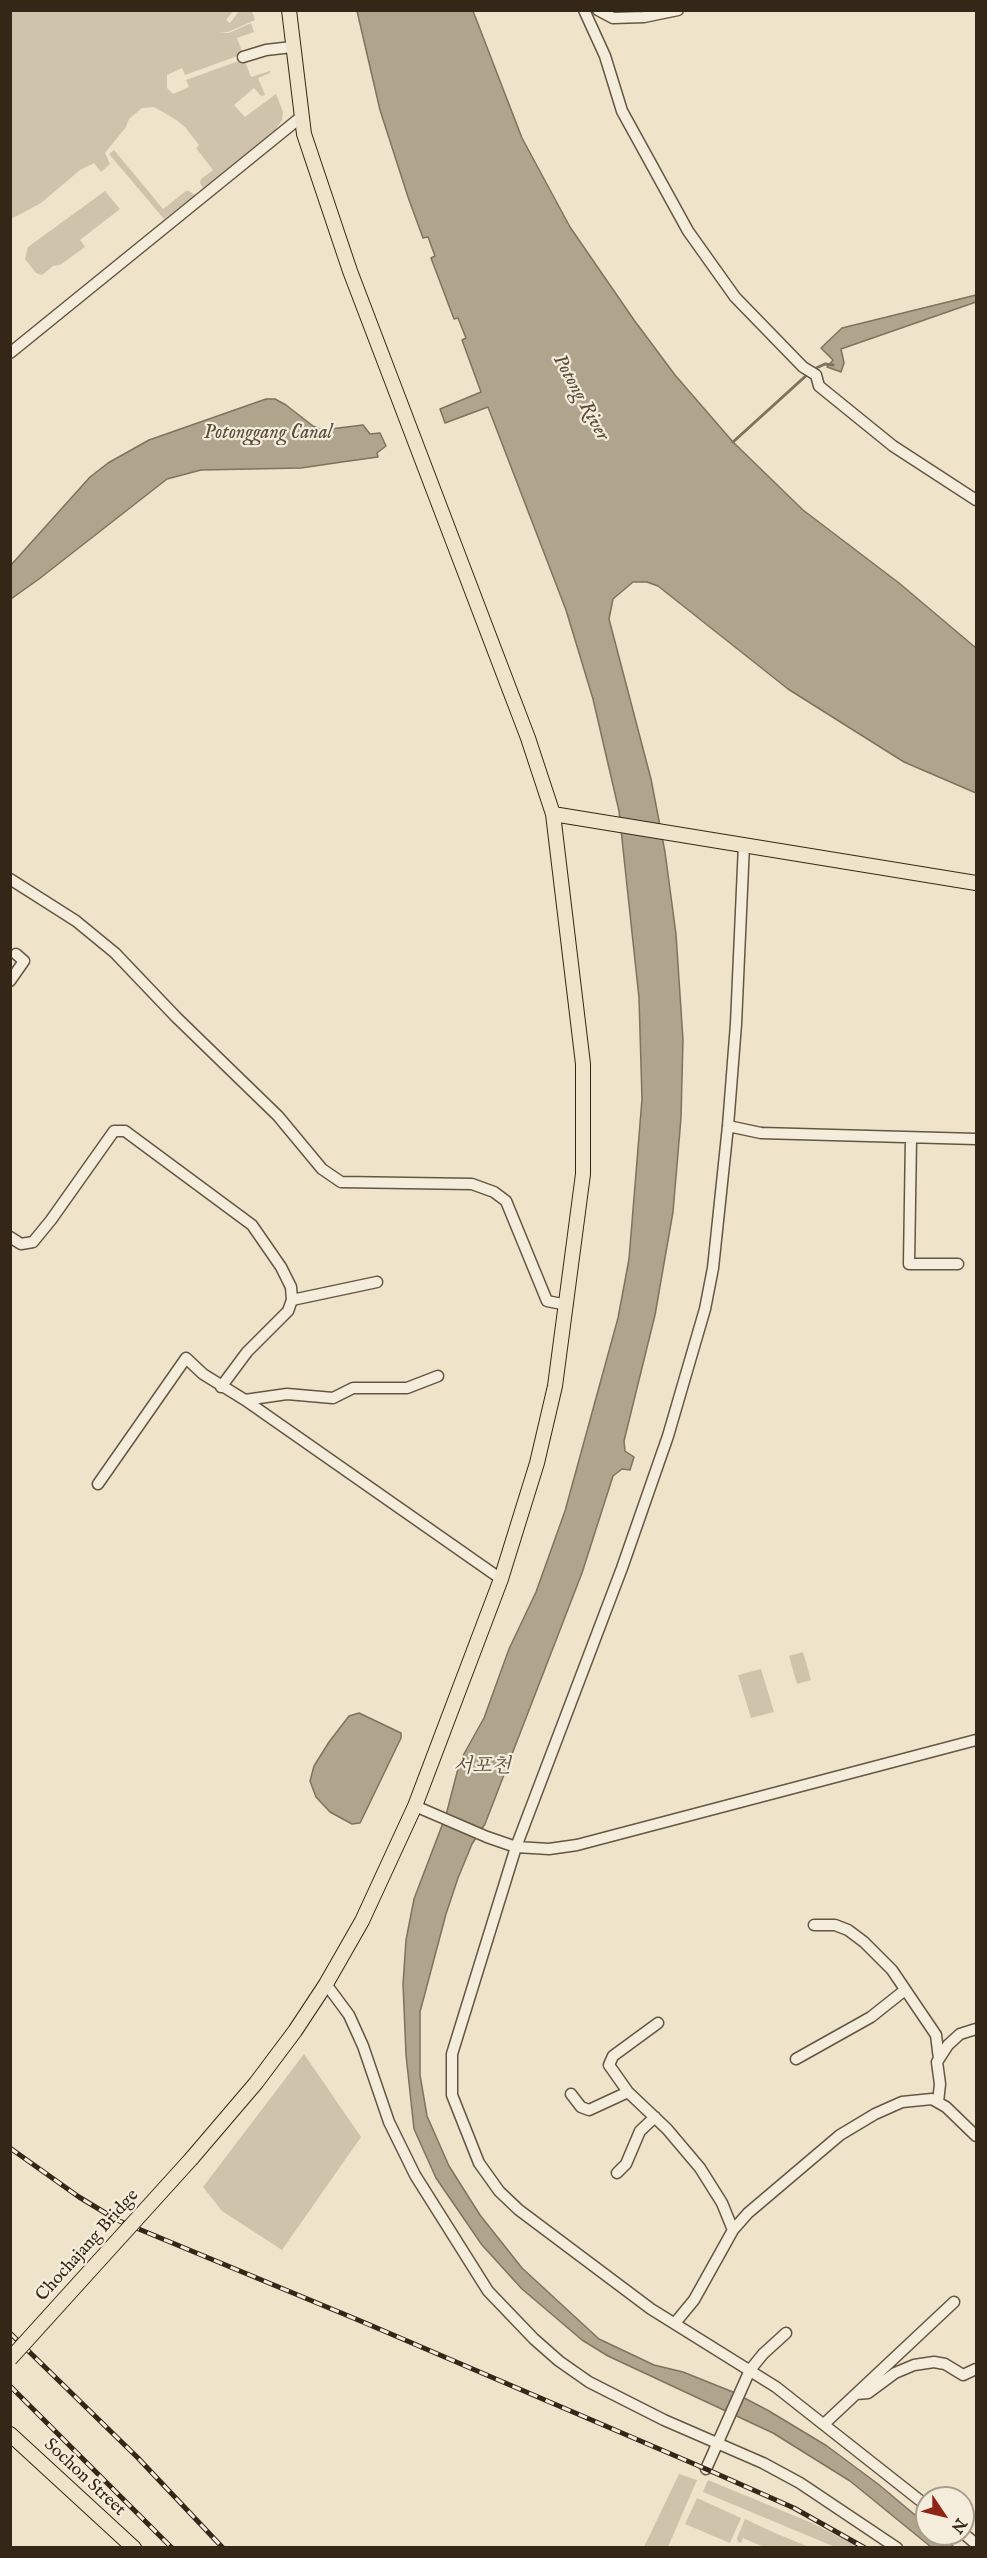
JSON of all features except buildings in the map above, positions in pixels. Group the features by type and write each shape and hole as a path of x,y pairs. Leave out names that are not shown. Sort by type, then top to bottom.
{"main road":[{"name":"Chochajang Bridge","path":"10,2359 256,2084 327,1984 362,1922 415,1806 501,1579 539,1452 555,1386 584,1174 583,1064 553,814 528,738 350,271 301,117 289,10"},
{"path":"553,814 744,843 976,883"},
{"name":"Sochon Street","path":"10,2434 134,2547"}],"street":[{"path":"584,10 605,56 622,111 688,231 735,297 756,322 811,372 819,386 893,446 976,500"},
{"path":"598,10 613,18 644,17 678,10"},
{"path":"243,57 292,46"},
{"path":"10,353 301,117"},
{"path":"744,843 729,1126 713,1268 705,1309 677,1405 622,1568 516,1847 452,2054 452,2095 479,2163 499,2191 519,2210 651,2310 750,2370 824,2424 915,2496"},
{"path":"10,879 76,921 115,953 176,1017 278,1116 322,1169 341,1182 472,1184 494,1192 506,1200 547,1301 567,1305"},
{"path":"10,981 24,961 16,954"},
{"path":"729,1126 761,1133 976,1139"},
{"path":"10,1237 21,1244 33,1242 114,1131 125,1131 252,1225 281,1266 291,1287 292,1300 288,1311 247,1352 221,1387"},
{"path":"911,1138 909,1264 958,1264"},
{"path":"292,1300 377,1282"},
{"path":"98,1484 186,1358 221,1387 245,1400 501,1579"},
{"path":"245,1400 288,1394 333,1398 353,1388 407,1388 438,1376"},
{"path":"415,1806 516,1847 549,1849 577,1845 976,1740"},
{"path":"814,1925 835,1925 848,1930 864,1942 892,1970 936,2035 939,2059"},
{"path":"327,1984 349,2015 363,2046 389,2122 415,2175 488,2291 534,2339 559,2361 590,2382 664,2420 763,2463 800,2483 897,2547"},
{"path":"796,2059 871,2017 905,1990"},
{"path":"658,2023 613,2056 609,2065 628,2092 656,2117 700,2168 722,2203 733,2230"},
{"path":"938,2102 940,2084 937,2062 948,2045 960,2034 976,2029"},
{"path":"571,2094 581,2107 589,2110 628,2092"},
{"path":"675,2323 693,2300 733,2230 748,2213 840,2135 902,2102 932,2099 946,2106 976,2136"},
{"path":"616,2173 626,2164 640,2131 656,2117"},
{"path":"824,2424 954,2302"},
{"path":"706,2469 750,2370 763,2354 786,2333"},
{"path":"856,2394 868,2393 896,2373 914,2364 934,2362 945,2364 963,2375 976,2369"}],"shaded area":[{"path":"11,11 233,11 226,20 230,23 239,11 252,11 255,20 228,32 219,33 229,33 251,23 254,32 237,38 243,54 185,75 182,68 167,75 167,88 173,94 189,87 186,80 244,59 251,77 270,71 270,73 258,78 265,95 261,96 254,88 234,105 245,117 276,94 283,112 282,120 275,130 203,188 200,183 201,179 213,170 196,148 199,145 185,127 175,119 154,107 142,108 129,119 126,127 105,153 110,164 101,172 94,163 80,170 41,203 11,219"},
{"path":"114,150 163,209 186,191 195,195 164,219 109,154"},
{"path":"105,191 120,209 80,240 85,247 42,275 36,273 25,259 28,247"},
{"path":"803,1652 811,1680 797,1684 789,1656"},
{"path":"761,1669 774,1712 751,1718 738,1675"},
{"path":"304,2054 361,2137 282,2250 222,2211 203,2187"},
{"path":"679,2474 697,2480 668,2547 644,2547"},
{"path":"708,2480 812,2523 859,2547 835,2547 703,2492"},
{"path":"697,2498 741,2518 730,2543 685,2524"},
{"path":"745,2519 809,2547 764,2547 743,2538 741,2543 738,2542 737,2538"}],"water":[{"path":"357,11 473,11 522,138 570,227 675,375 733,442 803,510 899,583 976,648 976,793 904,762 788,689 658,586 647,582 633,582 613,599 609,619 651,779 665,852 676,934 683,1040 681,1118 673,1212 655,1315 624,1441 625,1451 634,1457 630,1470 622,1469 613,1476 582,1573 485,1824 472,1844 458,1878 420,2012 420,2075 427,2116 449,2166 480,2215 522,2268 599,2339 654,2365 683,2372 733,2392 827,2446 915,2515 915,2534 850,2481 773,2433 608,2356 582,2340 522,2289 482,2245 436,2178 414,2129 406,2055 403,1984 406,1940 414,1899 446,1815 460,1761 484,1718 509,1649 536,1592 565,1511 618,1318 629,1259 642,1099 639,998 619,811 593,699 566,610 488,407 445,423 440,409 481,392 462,340 466,338 458,318 454,319 431,258 435,256 428,237 423,238 380,110"},
{"path":"976,295 976,302 841,349 844,363 841,372 827,367 833,360 821,348 842,328"},
{"name":"Potonggang Canal","path":"266,399 275,399 286,405 313,426 322,430 363,425 370,434 380,433 386,446 377,453 378,457 301,468 201,470 167,479 11,599 11,565 90,477 108,463 149,440"},
{"path":"359,1713 401,1733 401,1738 360,1823 352,1824 330,1812 316,1797 310,1781 314,1766 329,1742 349,1716"},
{"path":"930,2546 954,2547 931,2547"}],"waterway":[{"path":"814,369 825,364 833,365"},
{"path":"733,442 809,373"}],"railway":[{"path":"10,2148 79,2197 117,2220 363,2322 706,2469 794,2508 865,2548"},
{"path":"10,2333 138,2458 223,2548"},
{"path":"10,2386 172,2548"}],"water label":[{"name":"Potong River","path":"580,398"},
{"name":"서포천","path":"482,1768"}]}
